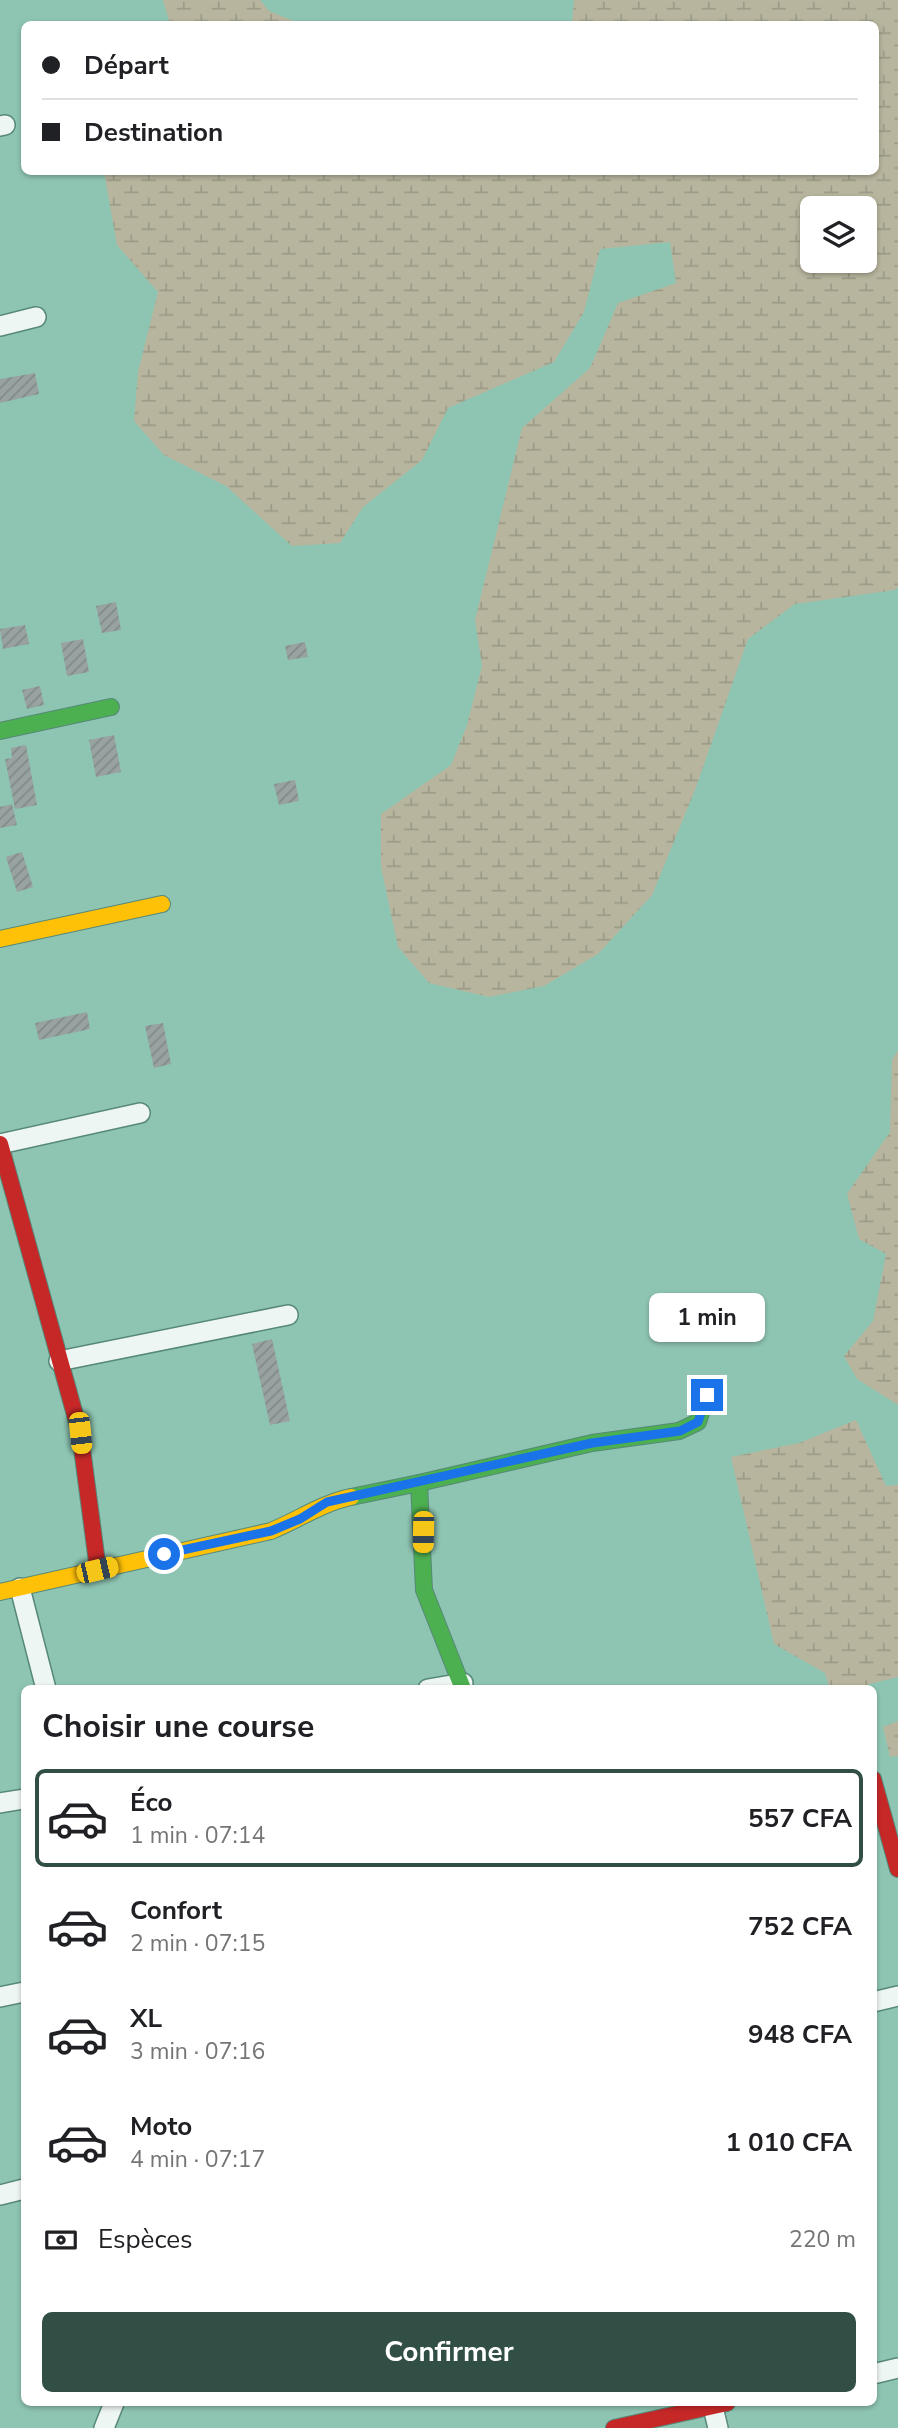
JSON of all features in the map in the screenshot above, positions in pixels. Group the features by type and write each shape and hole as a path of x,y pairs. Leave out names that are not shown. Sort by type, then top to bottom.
{"street":[{"path":"0,326 36,317"},
{"path":"0,731 111,707"},
{"path":"0,939 162,904"},
{"path":"97,1570 80,1433 0,1144 139,1113"},
{"path":"59,1361 288,1315"},
{"path":"0,1592 271,1531 300,1519 327,1502 592,1443 680,1431 698,1422 707,1395"},
{"path":"419,1483 424,1590 463,1685"},
{"path":"20,1588 45,1685"},
{"path":"877,1793 898,1869"},
{"path":"0,1803 21,1800"},
{"path":"0,1997 21,1993"},
{"path":"877,2001 898,1996"},
{"path":"0,2195 21,2190"},
{"path":"877,2373 898,2368"},
{"path":"104,2428 113,2406"},
{"path":"614,2428 705,2406"},
{"path":"717,2406 718,2428"}],"green space":[{"path":"163,0 260,0 269,11 294,21 169,21"},
{"path":"574,0 898,0 898,587 895,590 795,604 748,639 695,790 652,895 598,954 544,986 489,997 429,983 398,947 381,867 381,814 451,765 467,725 482,666 475,620 522,428 590,368 618,303 676,283 670,242 600,249 584,312 554,362 448,408 422,460 363,507 340,543 292,546 226,486 164,455 134,421 138,372 158,292 117,245 105,175 879,175 879,21 572,21"},
{"path":"898,1050 898,1405 857,1379 844,1356 873,1321 886,1254 859,1239 847,1194 890,1132 892,1060"},
{"path":"856,1420 886,1486 898,1485 898,1677 869,1685 829,1685 825,1673 774,1644 731,1457 799,1443"},
{"path":"898,1721 898,1756 890,1757 883,1727"}],"building":[{"path":"35,373 39,394 0,403 0,379"},
{"path":"116,602 121,630 102,633 96,606"},
{"path":"25,625 29,644 3,649 0,629"},
{"path":"83,639 89,672 67,676 61,643"},
{"path":"305,642 308,657 288,660 285,646"},
{"path":"40,686 44,705 27,709 22,690"},
{"path":"114,735 121,772 96,777 89,740"},
{"path":"26,745 37,805 15,809 5,759 12,758 11,748"},
{"path":"295,780 299,801 279,805 274,784"},
{"path":"12,804 17,825 0,828 0,807"},
{"path":"22,852 33,887 17,892 6,857"},
{"path":"87,1012 90,1029 39,1040 35,1023"},
{"path":"163,1023 171,1064 154,1068 145,1026"},
{"path":"272,1339 290,1421 270,1425 252,1344"}],"traffic: fast":[{"path":"0,731 111,707"},
{"path":"419,1483 592,1443 679,1431 698,1422 707,1395"},
{"path":"351,1497 419,1483 424,1590 461,1685"}],"traffic: slow":[{"path":"0,939 162,904"},
{"path":"0,1592 271,1531 320,1507 351,1497"}],"traffic: jam":[{"path":"0,1144 80,1433 98,1570"},
{"path":"877,1793 898,1869"},
{"path":"614,2428 713,2406"}],"route":[{"path":"164,1554 271,1531 300,1519 327,1502 592,1443 680,1431 698,1422 707,1395"}]}
